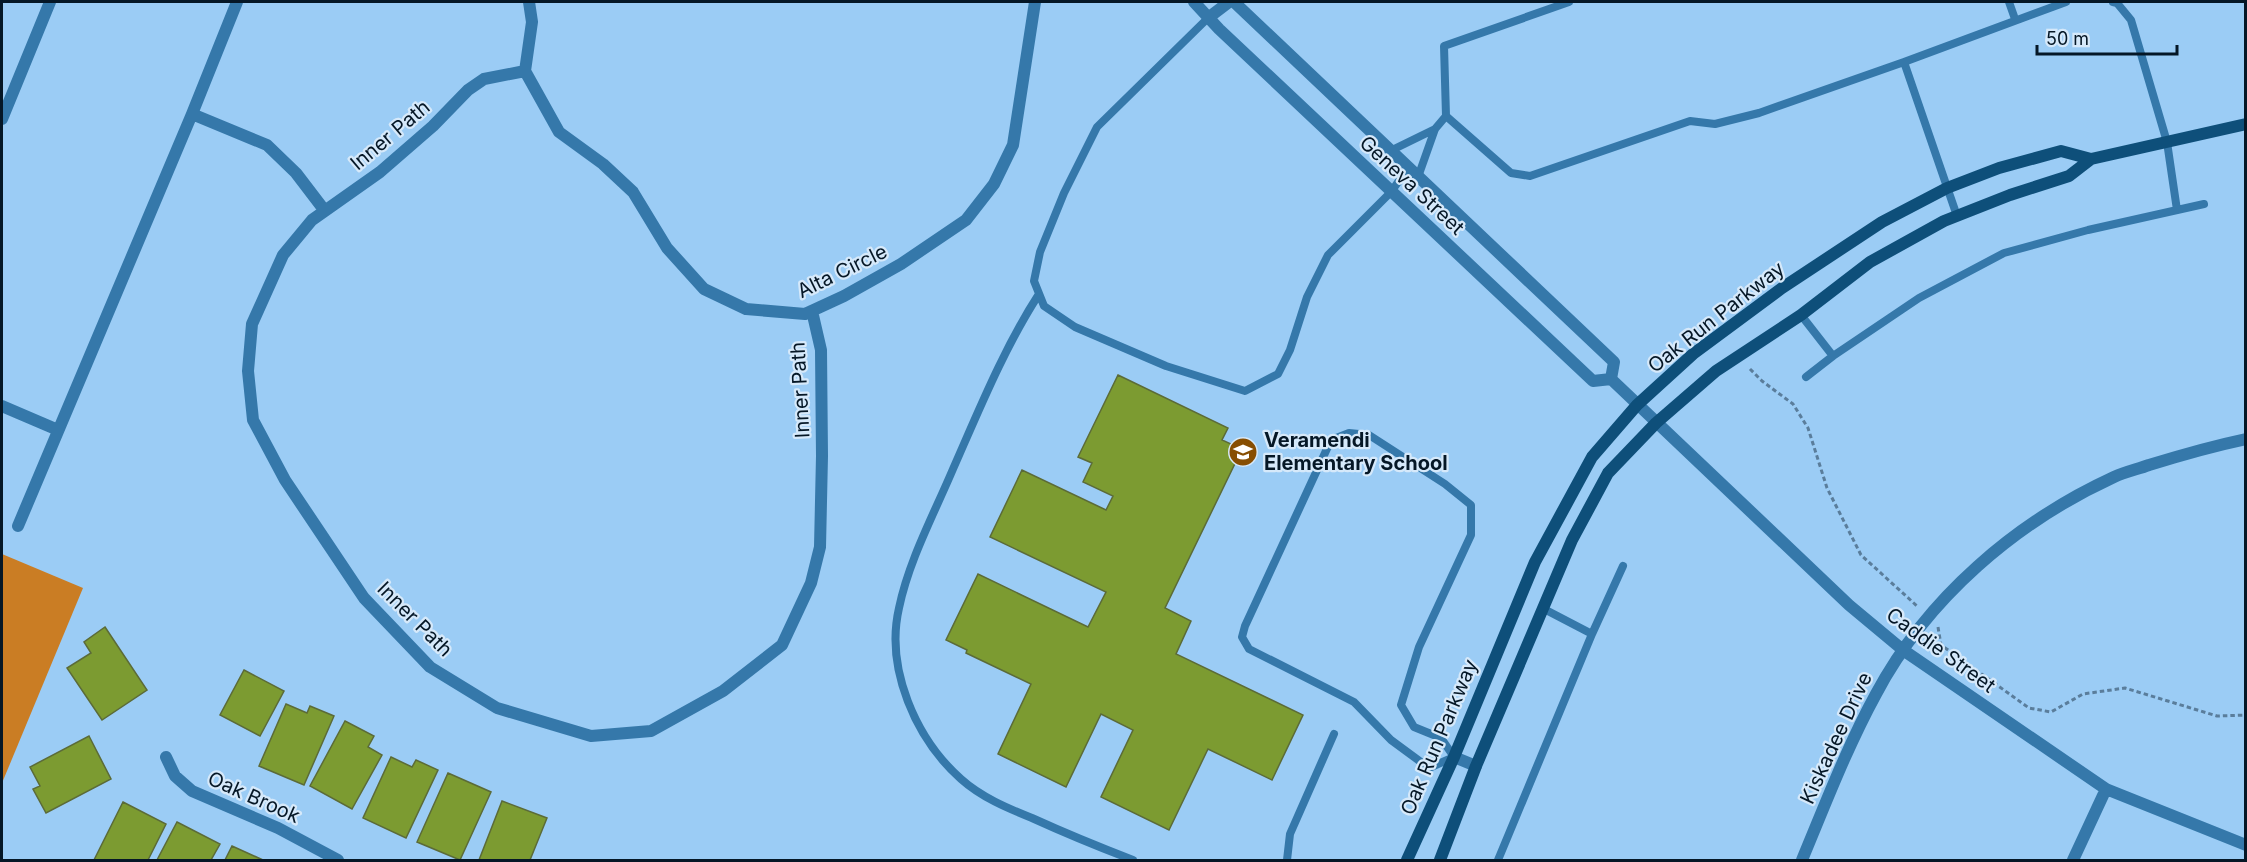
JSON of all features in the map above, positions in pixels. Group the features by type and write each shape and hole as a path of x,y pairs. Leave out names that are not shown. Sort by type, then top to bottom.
{"street":[{"path":"2,119 50,2"},
{"path":"18,526 237,2"},
{"path":"525,70 532,22 529,2"},
{"name":"Alta Circle","path":"525,70 559,132 603,164 633,192 667,248 704,289 746,309 805,314 901,264 966,220 994,184 1013,145 1035,2"},
{"name":"Geneva Street","path":"1194,2 1391,192 1593,381 1611,380 1656,423"},
{"path":"1208,18 1229,2"},
{"name":"Geneva Street","path":"1234,2 1614,362 1611,380"},
{"name":"Inner Path","path":"525,70 484,79 468,90 433,126 380,172 312,220 283,255 252,324 248,371 253,420 285,480 364,598 430,667 497,708 591,736 651,731 723,691 782,645 811,583 820,547 821,351 812,311"},
{"path":"192,114 267,145 296,172 325,211"},
{"name":"Oak Run Parkway","path":"1440,861 1476,766 1572,540 1608,472 1656,423 1716,371 1801,315 1870,262 1957,216 2010,195 2069,176 2091,159 2246,124"},
{"name":"Oak Run Parkway","path":"1407,861 1454,757 1535,562 1592,457 1637,405 1693,354 1782,288 1882,222 1947,189 1999,168 2061,151 2091,159"},
{"path":"2,406 58,430"},
{"name":"Caddie Street","path":"1656,423 1850,605 1903,650 2106,789 2246,845"},
{"name":"Kiskadee Drive","path":"1802,861 1854,736 1876,693 1903,650 1962,579 2017,534 2065,503 2115,476 2194,451 2246,439"},
{"name":"Oak Brook","path":"166,757 175,776 192,791 278,828 338,861"},
{"path":"1454,757 1476,766"},
{"path":"2073,861 2106,789"}],"lane":[{"path":"1208,18 1097,127 1064,193 1040,252 1034,281 1044,306 1075,327 1166,366 1245,390 1278,374 1290,350 1307,297 1328,255 1413,173 1435,129 1446,116 1444,46 1569,2"},
{"path":"2008,2 2015,19"},
{"path":"1446,116 1511,173 1530,176 1690,121 1715,124 1759,112 1904,62 2066,2"},
{"path":"2113,2 2117,3 2131,20 2167,142 2177,210"},
{"path":"1904,62 1957,216"},
{"path":"1390,151 1435,129"},
{"path":"1806,377 1919,298 2004,253 2088,230 2204,204"},
{"path":"1039,294 1000,366 909,572 898,609 897,643 901,682 917,723 937,755 962,781 993,801 1132,861"},
{"path":"1801,315 1833,356"},
{"path":"1349,433 1369,435 1445,484 1471,505 1471,535 1419,647 1401,705 1414,727 1441,738 1454,757 1429,768 1391,740 1354,702 1249,649 1242,637 1331,440 1349,433"},
{"path":"1498,861 1592,634 1623,566"},
{"path":"1544,609 1592,634"},
{"path":"1287,861 1290,834 1334,735"}],"shaded area":[{"path":"2,554 83,588 2,783"}],"building":[{"path":"1118,375 1228,428 1222,440 1242,449 1165,608 1191,621 1176,654 1303,715 1272,780 1208,749 1169,830 1101,797 1133,730 1101,714 1066,787 998,754 1031,684 966,653 967,650 946,640 978,574 1088,627 1106,592 990,537 1022,470 1106,510 1113,496 1083,482 1092,463 1078,457"},
{"path":"105,627 147,690 102,720 67,668 91,653 84,642"},
{"path":"244,670 284,691 260,736 220,715"},
{"path":"286,704 307,713 310,706 334,716 304,785 259,766"},
{"path":"345,721 374,736 368,747 382,755 352,809 310,786"},
{"path":"89,736 111,779 46,813 33,789 40,786 30,767"},
{"path":"391,757 412,767 416,760 438,770 406,838 363,818"},
{"path":"448,773 491,792 460,860 417,842"},
{"path":"502,801 547,818 530,860 479,860"},
{"path":"123,802 166,824 148,860 94,860"},
{"path":"177,822 220,844 211,860 157,860"},
{"path":"232,846 263,860 225,860"}],"place":[{"name":"Veramendi Elementary School","path":"1243,452"}]}
